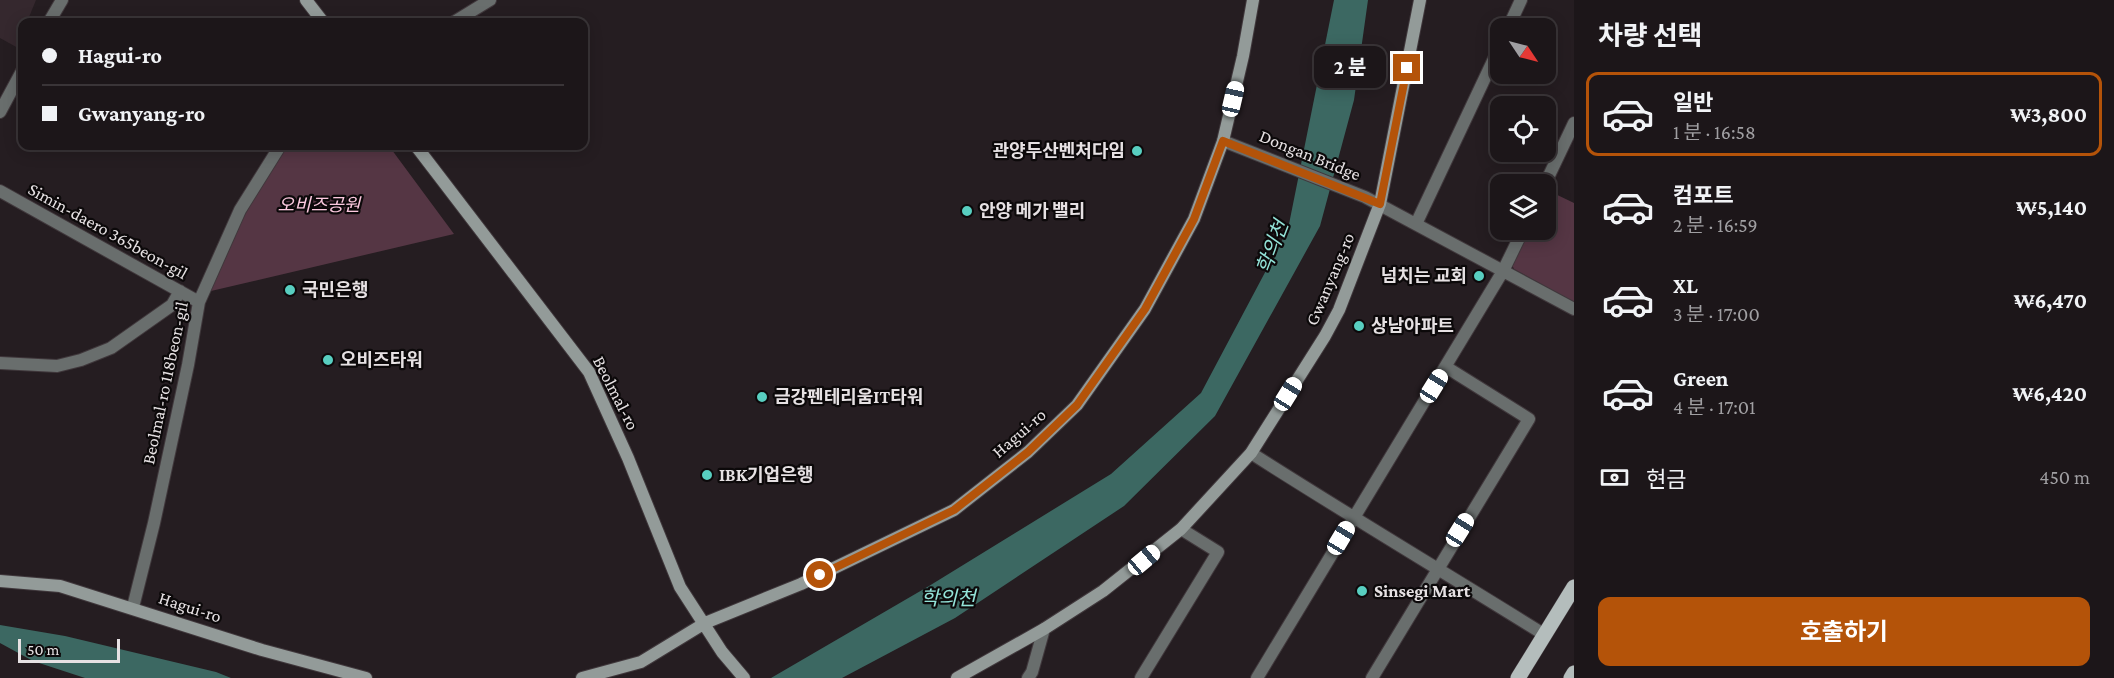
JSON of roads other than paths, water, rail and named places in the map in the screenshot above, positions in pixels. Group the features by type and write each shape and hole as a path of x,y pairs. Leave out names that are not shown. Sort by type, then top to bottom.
{"main road":[{"path":"1518,678 1574,587"},
{"path":"1571,678 1574,673"}],"street":[{"path":"51,18 62,0"},
{"path":"306,0 320,18"},
{"path":"461,18 490,0"},
{"name":"Hagui-ro","path":"582,678 641,662 705,623 801,584 954,510 1036,444 1077,405 1145,309 1194,219 1223,141 1243,56 1253,0"},
{"name":"Gwanyang-ro","path":"957,678 1044,629 1103,591 1181,529 1251,453 1339,310 1380,204 1420,0"},
{"path":"1513,18 1521,0"},
{"path":"1416,224 1490,67"},
{"path":"0,112 18,78"},
{"path":"1550,174 1574,123"},
{"name":"Dongan Bridge","path":"1223,141 1380,204 1574,309"},
{"name":"Beolmal-ro 118beon-gil","path":"133,607 159,501 199,302 240,210 278,150"},
{"name":"Beolmal-ro","path":"419,150 590,372 628,458 680,587 722,652 744,678"},
{"name":"Simin-daero 365beon-gil","path":"0,191 199,302"},
{"path":"1257,678 1446,367 1503,271 1518,240"},
{"path":"0,363 57,366 81,360 111,348 172,305 180,291"},
{"path":"1372,678 1529,419 1446,367"},
{"path":"1251,453 1545,635"},
{"path":"1142,678 1218,552 1181,529"},
{"name":"Hagui-ro","path":"0,581 60,586 133,607 262,650 366,678"},
{"path":"1028,678 1032,672 1044,629"}],"water":[{"name":"학의천","path":"1334,0 1368,0 1354,100 1320,226 1215,416 1124,506 955,618 842,678 771,678 929,586 1111,474 1201,393 1288,229"},
{"path":"0,625 65,636 216,672 231,678 85,678 33,661 0,643"}],"place":[{"name":"관양두산벤처다임","path":"1137,151"},
{"name":"안양 메가 밸리","path":"967,211"},
{"name":"넘치는 교회","path":"1479,276"},
{"name":"국민은행","path":"290,290"},
{"name":"상남아파트","path":"1359,326"},
{"name":"오비즈타워","path":"328,360"},
{"name":"금강펜테리움IT타워","path":"762,397"},
{"name":"IBK기업은행","path":"707,475"},
{"name":"Sinsegi Mart","path":"1362,591"}],"park label":[{"name":"오비즈공원","path":"319,205"}]}
